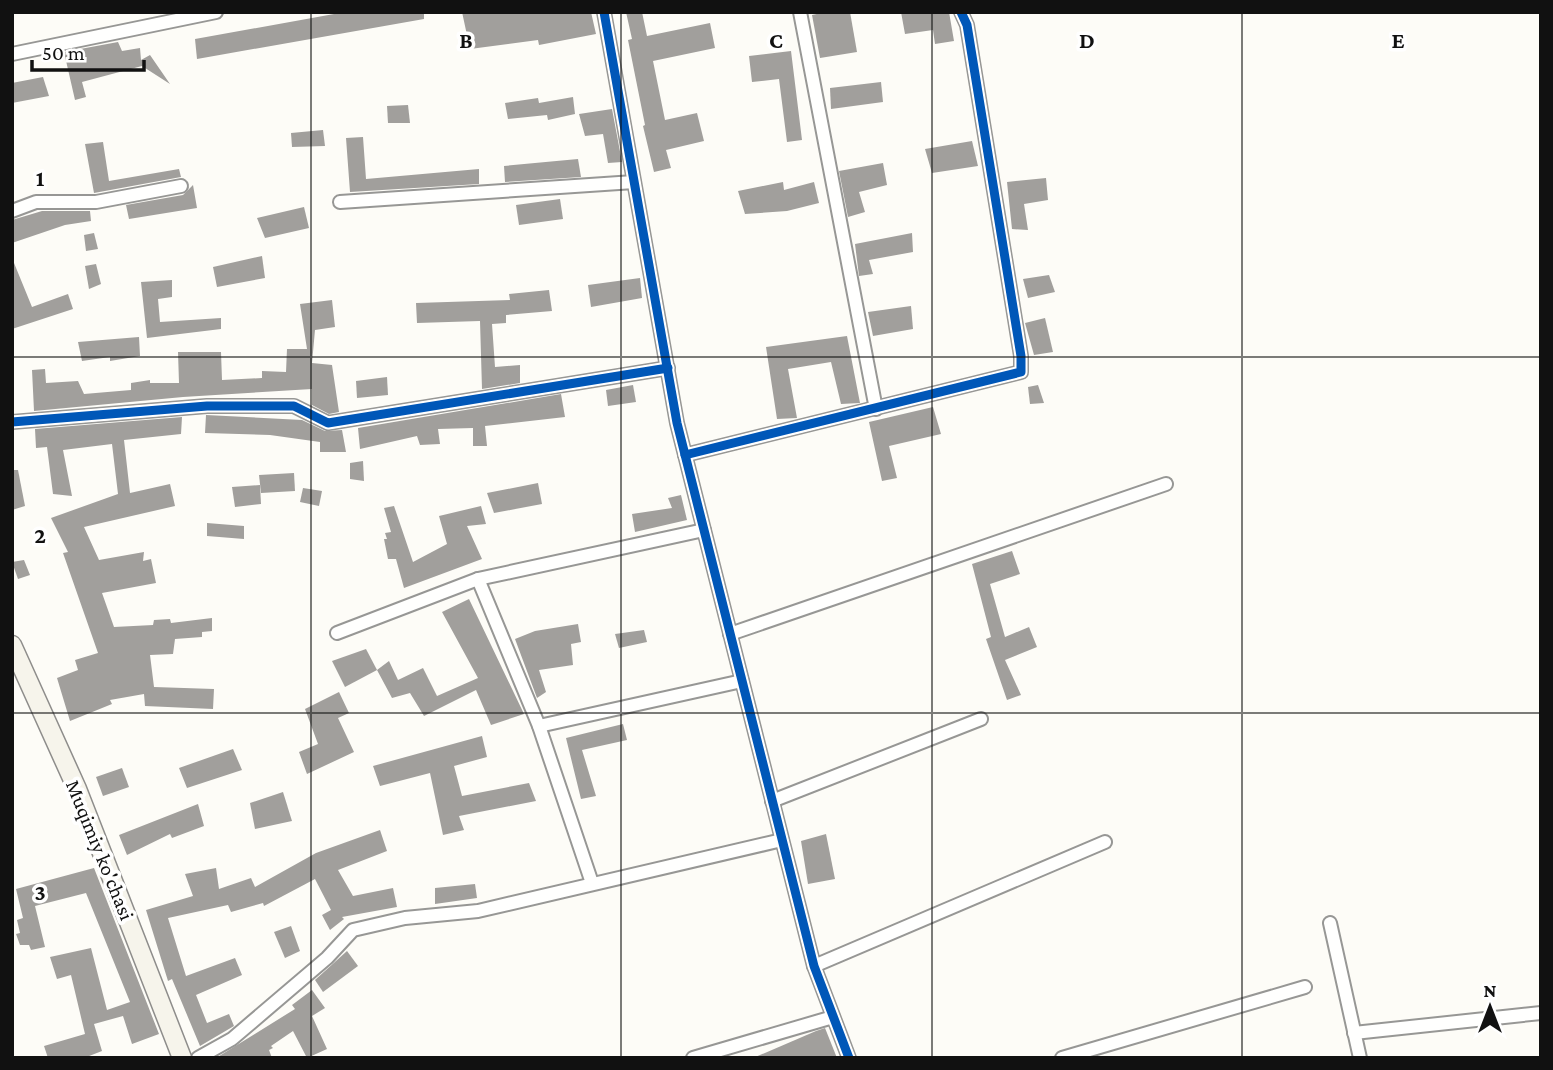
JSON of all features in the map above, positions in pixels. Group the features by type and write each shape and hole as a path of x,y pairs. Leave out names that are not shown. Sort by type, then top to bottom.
{"street":[{"path":"12,54 216,12"},
{"path":"604,12 685,455 814,966 849,1058"},
{"path":"800,12 876,409"},
{"path":"685,455 1021,372 1021,356 967,25 961,12"},
{"path":"340,202 634,182"},
{"path":"12,211 36,202 96,202 181,186"},
{"path":"12,422 220,406 294,407 328,423 667,368"},
{"path":"730,634 1166,485"},
{"path":"337,633 478,579 704,530"},
{"path":"478,579 539,726 592,883"},
{"name":"Muqimiy ko'chasi","path":"12,645 77,789 182,1058"},
{"path":"539,726 742,681"},
{"path":"772,801 981,719"},
{"path":"198,1058 232,1039 327,958 353,930 405,918 478,911 782,840"},
{"path":"814,966 1105,842"},
{"path":"1330,923 1360,1058"},
{"path":"1062,1058 1305,987"},
{"path":"1354,1033 1541,1013"},
{"path":"693,1058 834,1017"}],"building":[{"path":"345,12 424,12 424,19 197,59 195,39"},
{"path":"462,12 591,12 596,34 539,45 538,40 470,49"},
{"path":"626,12 642,12 647,36 710,23 715,48 653,61 665,120 697,113 704,141 666,150 671,168 654,172 643,126 645,125 628,40 632,39"},
{"path":"850,12 857,52 820,58 812,15"},
{"path":"901,12 949,12 954,41 935,44 933,30 905,34"},
{"path":"118,42 122,51 140,48 141,60 150,55 170,84 142,66 82,82 86,97 75,100 64,52"},
{"path":"791,51 802,140 787,142 779,79 752,82 749,56"},
{"path":"43,77 49,96 12,103 12,83"},
{"path":"881,82 883,102 831,109 830,88"},
{"path":"573,97 575,114 548,120 547,115 508,119 505,103 538,98 539,103"},
{"path":"408,105 410,123 388,123 387,106"},
{"path":"612,109 622,162 608,163 603,134 585,136 579,114"},
{"path":"323,130 325,146 292,147 291,133"},
{"path":"363,137 366,179 479,169 479,184 350,192 346,138"},
{"path":"972,141 978,166 932,173 925,149"},
{"path":"103,142 109,181 179,169 181,177 94,193 85,144"},
{"path":"578,159 581,177 505,182 504,166"},
{"path":"883,163 887,185 859,192 865,212 848,217 839,171"},
{"path":"1046,178 1048,200 1024,204 1028,230 1012,229 1007,182"},
{"path":"783,182 784,190 814,182 819,203 787,211 745,214 738,191"},
{"path":"193,185 197,208 129,219 126,205 183,195"},
{"path":"560,199 563,219 519,225 516,205"},
{"path":"304,207 309,228 265,238 257,218"},
{"path":"42,211 90,211 91,221 65,225 12,243 12,220"},
{"path":"94,233 98,249 86,251 84,235"},
{"path":"912,233 913,252 869,260 873,274 859,276 855,244"},
{"path":"262,256 265,278 217,287 213,267"},
{"path":"12,258 32,307 68,294 73,309 12,329"},
{"path":"96,264 101,284 89,289 85,266"},
{"path":"1049,275 1055,292 1028,298 1023,279"},
{"path":"640,278 642,298 591,307 588,285"},
{"path":"172,280 172,297 158,299 160,322 221,318 221,329 147,338 141,282"},
{"path":"549,290 552,311 506,315 506,323 492,324 495,367 520,365 520,383 482,389 480,321 417,323 416,303 510,300 509,294"},
{"path":"332,300 335,327 315,330 312,363 332,365 339,412 329,414 312,405 312,389 183,397 34,411 32,370 45,369 46,383 78,381 84,394 131,390 131,383 150,380 150,383 179,383 178,352 221,352 222,380 262,378 262,371 286,372 287,349 307,349 300,304"},
{"path":"911,306 913,329 873,336 868,312"},
{"path":"1045,318 1053,352 1034,355 1025,323"},
{"path":"847,336 860,403 841,404 831,362 788,369 797,418 777,419 766,347"},
{"path":"139,337 140,356 110,361 110,357 82,361 78,342"},
{"path":"387,377 388,395 357,398 356,381"},
{"path":"633,385 636,402 608,406 606,390"},
{"path":"1038,385 1044,403 1030,404 1028,387"},
{"path":"561,394 565,417 485,426 487,446 473,446 473,428 438,429 440,444 420,445 417,436 360,449 358,428"},
{"path":"933,407 941,434 889,446 897,478 882,481 869,422"},
{"path":"206,415 302,420 325,431 342,430 346,452 320,452 320,442 270,435 205,433"},
{"path":"182,417 181,434 124,440 130,493 170,484 175,506 84,527 99,560 144,552 143,561 151,559 156,583 102,593 114,627 153,625 154,620 170,619 171,623 212,618 212,631 202,632 202,637 175,639 173,654 150,655 154,687 214,689 213,709 145,706 144,694 110,700 112,704 70,721 57,678 78,670 75,660 98,653 63,553 68,552 51,518 118,494 112,444 63,450 72,496 53,494 47,447 36,448 35,429"},
{"path":"363,461 364,481 350,479 350,463"},
{"path":"12,470 18,470 25,506 12,510"},
{"path":"294,473 295,491 261,493 259,475"},
{"path":"538,483 542,504 494,513 487,493"},
{"path":"260,485 261,504 235,507 232,487"},
{"path":"303,488 322,491 319,506 300,502"},
{"path":"681,495 687,520 635,532 632,514 672,508 668,498"},
{"path":"394,506 413,562 447,544 439,516 481,506 486,524 467,526 482,559 404,588 396,559 388,559 384,539 387,539 385,533 391,532 384,508"},
{"path":"207,523 244,526 244,539 207,536"},
{"path":"1012,551 1020,574 990,584 1005,637 1029,627 1037,647 1005,660 1021,695 1007,700 986,639 991,637 972,564"},
{"path":"24,560 30,575 18,579 12,562"},
{"path":"469,599 524,714 491,725 476,690 424,716 410,693 392,698 377,670 389,661 398,680 423,668 437,696 478,678 442,612"},
{"path":"578,624 581,642 571,644 573,665 539,670 546,692 537,698 515,639 535,631"},
{"path":"644,630 647,642 619,648 615,634"},
{"path":"366,649 377,670 345,687 332,661"},
{"path":"339,692 349,713 338,718 354,752 307,774 299,752 318,744 305,709"},
{"path":"623,724 627,740 582,750 596,796 581,799 566,738"},
{"path":"482,736 487,757 454,766 462,796 529,783 536,801 459,816 464,830 443,835 430,773 380,786 373,766"},
{"path":"233,749 242,770 187,788 179,768"},
{"path":"122,768 129,787 103,796 96,777"},
{"path":"283,792 292,821 255,829 250,803"},
{"path":"198,804 204,826 172,838 170,834 127,855 119,835"},
{"path":"380,830 387,851 338,870 353,896 393,888 397,907 342,917 344,919 330,930 322,915 331,910 315,879 264,906 263,903 231,912 228,905 168,918 186,976 235,958 242,975 196,995 207,1023 229,1014 234,1026 200,1046 172,979 168,981 146,910 193,896 185,874 216,868 219,889 251,878 255,887 316,853"},
{"path":"826,834 835,879 808,884 801,841"},
{"path":"94,868 159,1034 132,1044 123,1016 94,1024 102,1051 84,1058 48,1058 44,1046 85,1034 71,975 57,979 50,957 91,948 107,1010 130,1002 86,893 35,906 45,947 31,950 29,945 20,945 16,934 20,933 17,920 23,918 16,889"},
{"path":"475,884 477,898 435,904 435,888"},
{"path":"291,926 300,951 285,958 274,932"},
{"path":"347,951 358,966 323,992 315,980"},
{"path":"312,990 325,1008 312,1016 327,1049 307,1058 293,1031 271,1046 273,1048 269,1050 272,1058 216,1058 295,1009 292,1005"},
{"path":"825,1028 837,1058 753,1058 816,1031"}],"cycle path":[{"path":"604,12 677,423 814,966 849,1058"},
{"path":"685,455 1021,372 1021,356 967,25 961,12"},
{"path":"12,422 207,406 294,406 328,423 668,368"}]}
